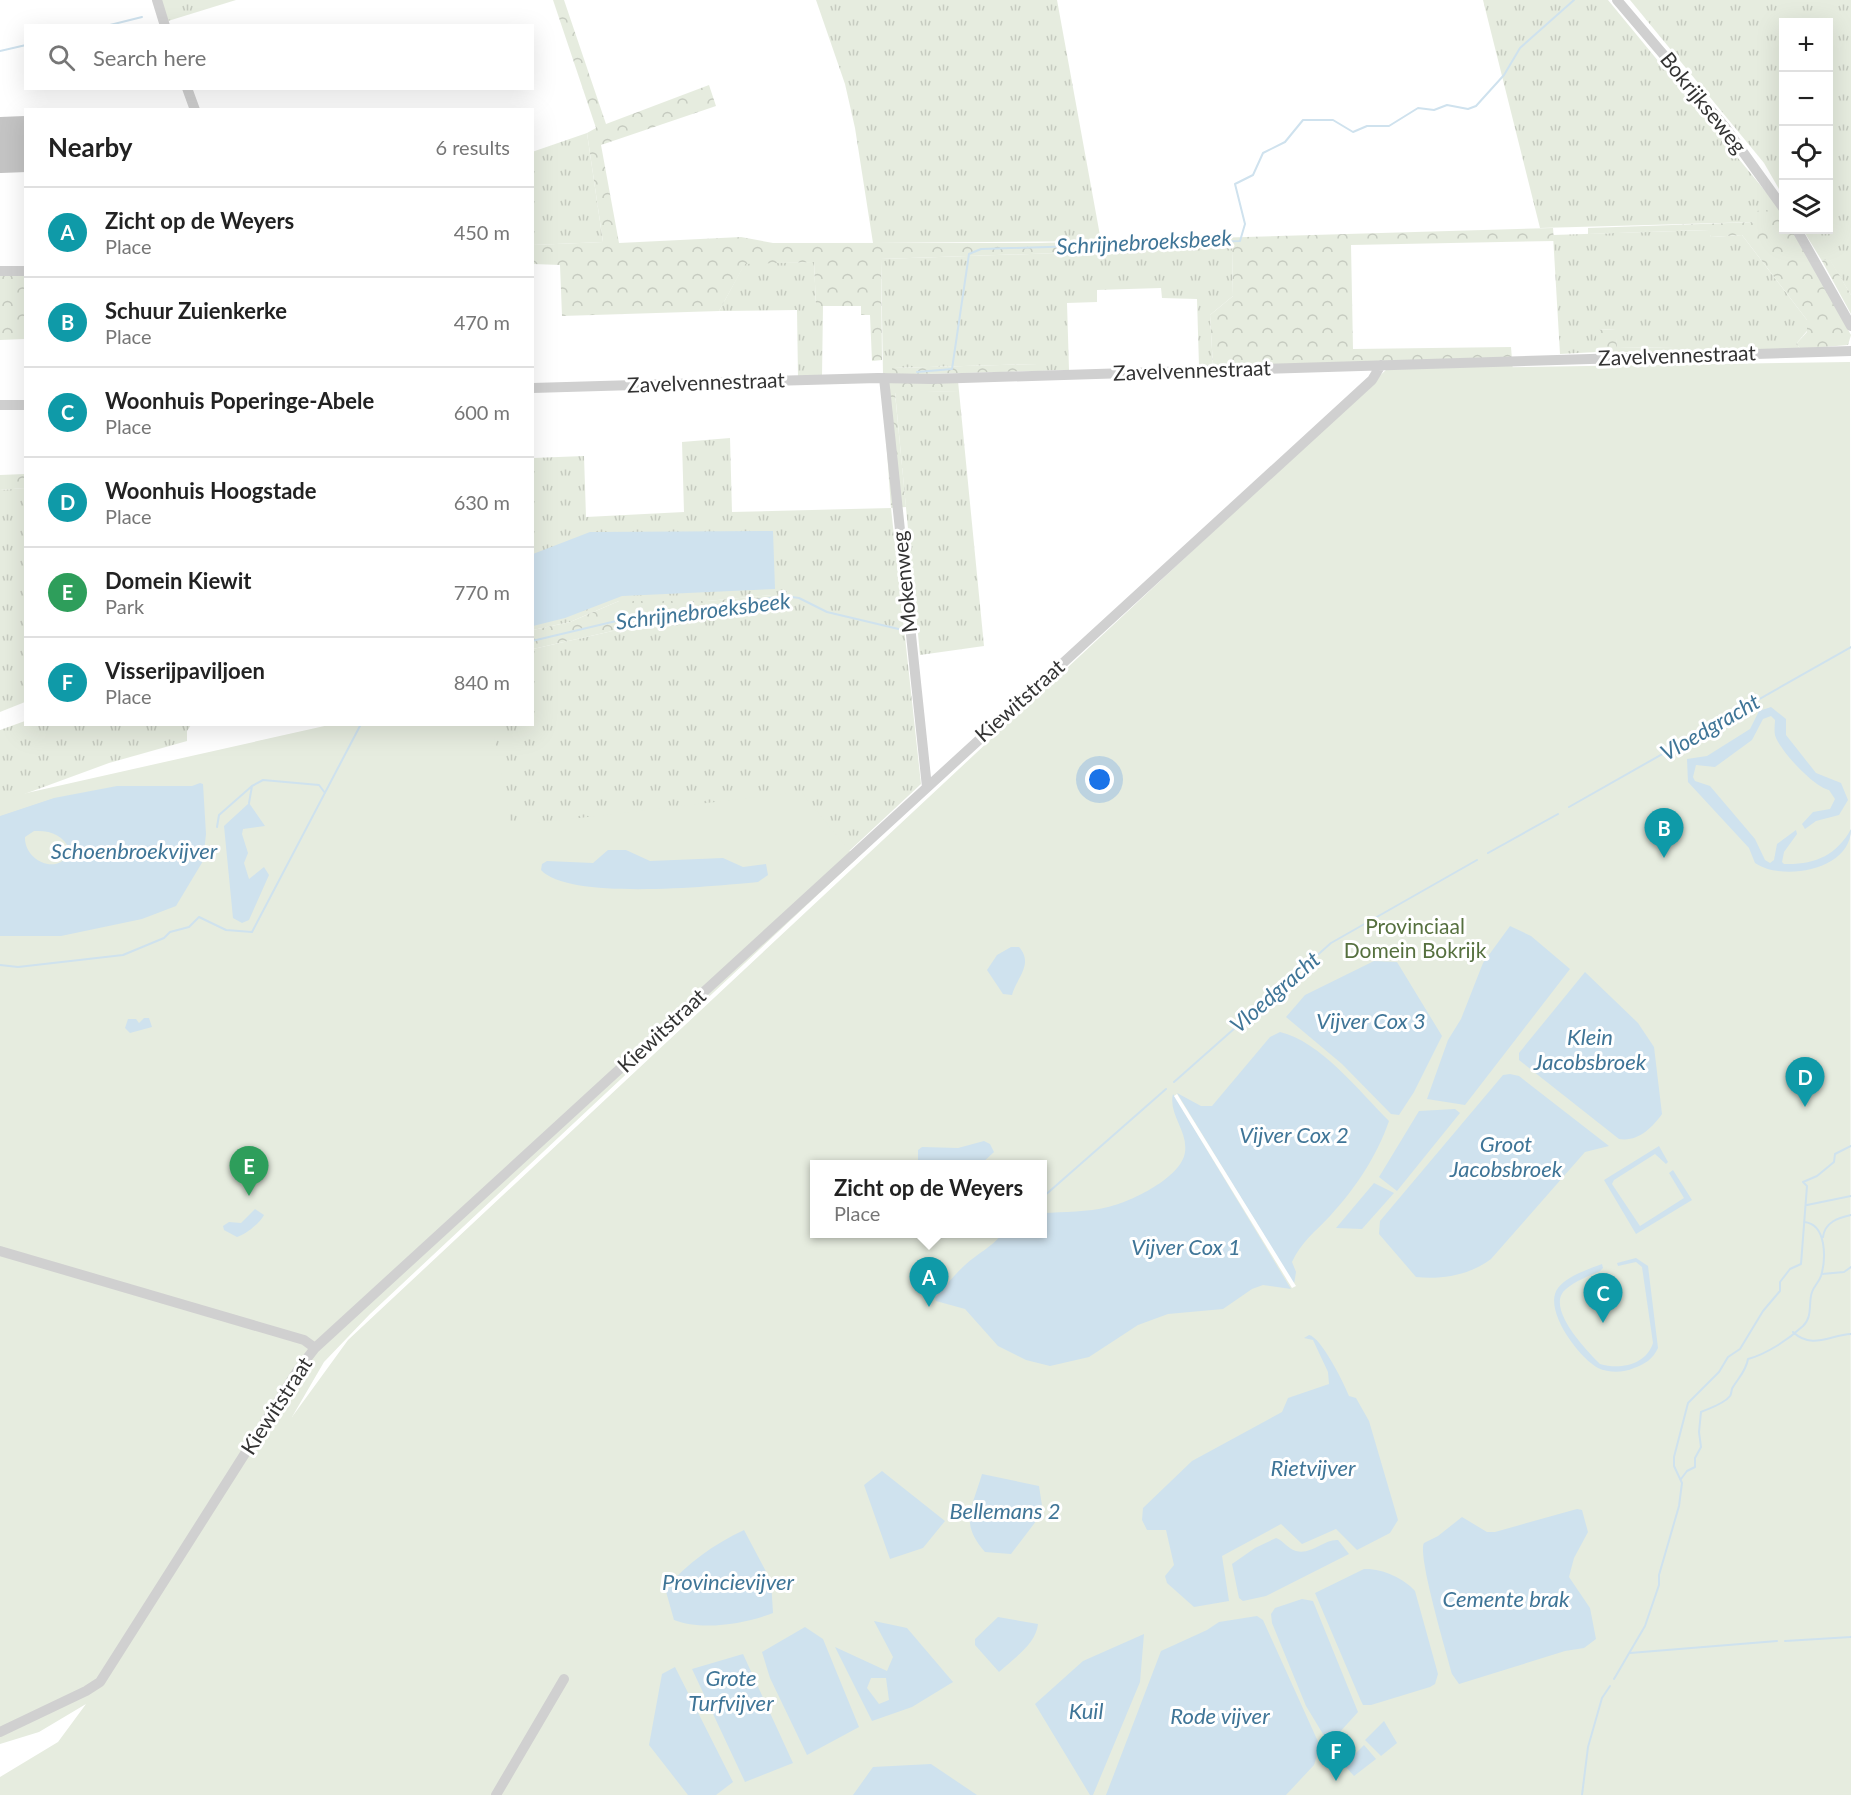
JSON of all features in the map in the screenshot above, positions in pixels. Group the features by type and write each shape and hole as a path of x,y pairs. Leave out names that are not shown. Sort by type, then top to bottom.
{"street":[{"path":"156,0 164,24"},
{"name":"Bokrijkseweg","path":"1617,0 1725,127 1779,202"},
{"path":"188,90 194,108"},
{"path":"1799,234 1851,326"},
{"path":"0,271 24,271"},
{"name":"Zavelvennestraat","path":"534,388 884,378 931,380 1851,351"},
{"name":"Kiewitstraat","path":"0,1732 100,1682 298,1370 315,1348 1372,380 1381,365"},
{"name":"Mokenweg","path":"884,378 927,787"},
{"path":"0,405 24,405"},
{"path":"0,1251 304,1340 315,1348"},
{"path":"496,1795 564,1679"}],"green space":[{"path":"161,0 236,0 168,21"},
{"path":"553,0 564,0 606,124 709,85 716,106 601,145 619,243 741,237 773,243 1038,243 1553,228 1554,241 1351,245 1353,349 1511,347 1513,372 1416,368 1213,366 1210,315 1233,296 1232,247 881,259 882,360 872,361 870,315 861,315 861,306 816,306 814,262 745,264 719,311 562,316 560,265 534,264 534,245 603,242 587,133 596,128"},
{"path":"816,0 1057,0 1101,241 873,243 855,128 845,84"},
{"path":"1483,0 1608,0 1779,208 1757,222 1540,228"},
{"path":"1630,0 1851,0 1851,295 1829,259 1822,261 1805,234 1833,234 1833,18 1779,18 1779,189 1764,163"},
{"path":"587,133 603,242 534,245 534,151"},
{"path":"1779,209 1779,234 1794,234 1851,335 1848,345 1801,349 1796,344 1807,332 1807,320 1742,235 1711,237 1708,230 1588,234 1588,228 1756,222 1756,211"},
{"path":"1709,230 1711,237 1742,235 1807,320 1807,331 1796,344 1801,349 1674,352 1674,347 1617,348 1615,329 1597,330 1597,352 1560,354 1553,235"},
{"path":"1232,247 1233,296 1210,315 1213,366 1199,366 1197,299 1162,298 1161,288 1097,290 1097,302 1067,303 1069,370 1038,371 1038,364 893,368 893,375 883,374 881,259"},
{"path":"1829,258 1851,295 1851,314 1822,261"},
{"path":"814,262 816,305 823,306 822,376 798,377 797,310 719,311 745,263"},
{"path":"24,274 24,339 0,340 0,275"},
{"path":"1616,329 1617,348 1674,347 1674,352 1597,352 1596,330"},
{"name":"Provinciaal Domein Bokrijk","path":"1850,362 1851,1795 0,1795 0,1777 58,1742 86,1704 39,1732 0,1744 0,799 325,726 492,726 511,826 801,792 856,859 370,1314 324,1362 292,1417 348,1340 1387,369"},
{"path":"1038,364 1038,371 893,375 892,368"},
{"path":"958,381 959,391 895,393 906,507 891,508 882,383"},
{"path":"959,391 984,646 920,655 895,392"},
{"path":"730,438 732,512 891,508 921,784 803,894 168,1124 368,726 534,726 534,649 639,625 647,618 698,616 773,595 707,601 619,601 570,622 534,630 534,458 584,456 586,517 684,512 682,442"},
{"path":"24,474 24,488 0,490 0,475"},
{"path":"24,488 24,702 0,712 0,490"},
{"path":"773,595 772,604 712,615 647,618 639,625 534,649 534,630 570,622 619,601 707,601"},
{"path":"24,721 24,726 190,726 187,731 187,741 109,763 0,803 0,730"}],"water":[{"path":"773,531 775,589 622,596 565,618 534,626 534,554 590,532"},
{"path":"1771,707 1786,719 1786,735 1816,773 1841,783 1848,800 1839,815 1816,821 1805,829 1802,824 1813,812 1830,809 1835,799 1829,790 1806,775 1783,750 1775,735 1775,720 1771,716 1763,719 1752,740 1715,767 1696,765 1693,777 1695,781 1710,786 1755,839 1765,860 1770,863 1774,860 1777,844 1796,830 1797,834 1784,852 1782,862 1784,864 1805,863 1823,857 1838,846 1851,829 1848,843 1840,854 1828,863 1814,868 1782,871 1767,869 1755,863 1749,848 1688,782 1687,759 1707,756 1750,729 1759,711"},
{"name":"Schoenbroekvijver","path":"203,784 206,834 203,861 176,906 142,919 61,936 0,936 0,816 54,798 117,786","holes":["34,831 56,834 70,850 59,863 44,863 30,853 25,837"]},
{"path":"249,803 265,826 243,829 242,834 248,853 244,863 249,879 264,867 269,875 249,920 242,923 233,918 224,826"},
{"path":"608,850 626,850 650,861 723,858 743,867 766,864 768,875 758,882 644,889 581,886 557,880 541,870 542,864 547,861 593,863"},
{"path":"1510,926 1531,936 1570,969 1465,1105 1427,1099 1448,1040 1461,1019 1483,963"},
{"path":"1011,947 1019,947 1025,959 1023,971 1012,995 1003,994 987,970 997,955"},
{"name":"Vijver Cox 3","path":"1374,961 1397,962 1442,1036 1414,1092 1399,1115 1391,1114 1342,1064 1286,1017 1305,995"},
{"name":"Klein Jacobsbroek","path":"1585,972 1638,1023 1654,1047 1662,1114 1649,1129 1632,1138 1619,1139 1519,1060 1519,1053"},
{"path":"144,1018 149,1018 152,1027 130,1033 125,1028 128,1019 136,1019 139,1023"},
{"name":"Vijver Cox 2","path":"1280,1032 1295,1037 1324,1056 1389,1121 1372,1159 1356,1183 1296,1255 1292,1262 1296,1272 1294,1284 1177,1093 1201,1106 1212,1106 1270,1037"},
{"name":"Groot Jacobsbroek","path":"1503,1075 1519,1076 1609,1146 1585,1152 1491,1259 1465,1273 1435,1278 1416,1277 1379,1234 1380,1221"},
{"name":"Vijver Cox 1","path":"1173,1094 1291,1289 1263,1285 1252,1289 1223,1309 1168,1314 1138,1325 1089,1357 1050,1366 1026,1360 998,1346 965,1309 936,1301 935,1297 961,1269 998,1238 1047,1238 1047,1213 1108,1207 1142,1194 1165,1179 1182,1161 1185,1152 1184,1137 1172,1101"},
{"path":"1455,1109 1460,1113 1397,1191 1379,1177 1419,1111"},
{"path":"984,1141 990,1144 994,1152 985,1160 918,1160 918,1150 922,1147 958,1148"},
{"path":"1659,1146 1668,1162 1666,1164 1655,1154 1614,1180 1612,1184 1640,1226 1684,1198 1669,1173 1673,1170 1692,1200 1636,1234 1604,1180"},
{"path":"1374,1183 1394,1193 1362,1229 1336,1228"},
{"path":"255,1209 264,1215 248,1231 237,1237 224,1230 223,1226 229,1222 241,1223"},
{"path":"1636,1258 1648,1266 1658,1348 1648,1361 1630,1370 1611,1372 1602,1370 1581,1354 1565,1332 1555,1308 1554,1297 1558,1288 1567,1280 1602,1264 1603,1268 1600,1271 1566,1289 1561,1297 1560,1306 1564,1317 1578,1339 1600,1364 1624,1366 1638,1361 1650,1350 1653,1343 1642,1267 1636,1262 1618,1266 1617,1263"},
{"name":"Rietvijver","path":"1309,1335 1326,1352 1349,1396 1356,1398 1369,1421 1398,1520 1390,1533 1357,1550 1336,1529 1302,1544 1281,1524 1222,1556 1229,1601 1194,1607 1167,1583 1165,1576 1174,1565 1166,1530 1147,1530 1142,1520 1143,1508 1192,1461 1282,1412 1288,1398 1329,1384 1328,1372 1313,1340 1304,1338"},
{"path":"882,1471 945,1521 923,1548 890,1559 864,1485"},
{"name":"Bellemans 2","path":"982,1474 1039,1486 1043,1512 1011,1554 985,1552 972,1532 970,1515"},
{"name":"Cemente brak","path":"1577,1509 1582,1510 1588,1532 1574,1558 1569,1577 1590,1608 1596,1639 1584,1648 1565,1651 1459,1684 1452,1674 1434,1606 1425,1566 1424,1543 1438,1536 1462,1517 1487,1532 1495,1532"},
{"name":"Provincievijver","path":"744,1530 771,1581 773,1613 737,1623 710,1626 674,1620 665,1588 702,1555"},
{"path":"1276,1538 1293,1550 1302,1552 1338,1540 1349,1554 1266,1596 1243,1601 1239,1598 1232,1564 1255,1548"},
{"path":"1364,1569 1378,1570 1392,1575 1415,1591 1438,1674 1435,1684 1430,1687 1371,1705 1363,1705 1315,1593"},
{"name":"Rode vijver","path":"1302,1599 1313,1601 1358,1712 1329,1744 1306,1706 1272,1623 1271,1614 1275,1608"},
{"name":"Rode vijver","path":"1257,1616 1263,1620 1320,1746 1314,1765 1286,1795 1106,1795 1161,1651 1219,1622"},
{"path":"998,1617 1038,1624 1029,1644 999,1672 975,1645 975,1639"},
{"path":"874,1621 907,1628 953,1682 912,1707 872,1721 835,1647 887,1671 893,1657","holes":["871,1678 886,1678 889,1700 879,1704 867,1688"]},
{"path":"805,1627 823,1639 859,1727 807,1755 770,1678 762,1652"},
{"name":"Kuil","path":"1144,1634 1140,1682 1093,1795 1090,1795 1035,1704 1083,1661"},
{"name":"Grote Turfvijver","path":"743,1654 793,1763 745,1782 692,1669"},
{"path":"675,1667 733,1782 716,1795 688,1795 649,1745 662,1674"},
{"path":"1384,1721 1397,1743 1381,1756 1365,1740"},
{"path":"1364,1745 1376,1759 1354,1776 1344,1765"},
{"path":"931,1764 977,1795 853,1795 873,1767"}],"pier":[{"path":"1177,1094 1296,1286 1292,1288 1174,1096"}],"waterway":[{"name":"Schrijnebroeksbeek","path":"917,372 952,369 969,254 981,249 1240,241 1245,224 1235,184 1253,175 1263,153 1285,142 1303,120 1333,120 1353,132 1367,126 1389,126 1418,108 1434,110 1447,105 1468,109 1476,106 1504,75 1520,48 1574,0"},
{"path":"114,24 142,17"},
{"path":"0,51 24,45"},
{"name":"Schrijnebroeksbeek","path":"534,641 633,617 785,596 799,598 827,612 907,631"},
{"name":"Vloedgracht","path":"1569,807 1851,647"},
{"name":"Schrijnebroeksbeek","path":"0,965 18,967 123,955 164,938 170,932 189,927 199,917 226,930 252,932 360,726"},
{"path":"249,803 252,786 263,780 319,785 325,793"},
{"path":"217,827 219,815 252,786"},
{"name":"Vloedgracht","path":"1488,853 1558,814"},
{"name":"Vloedgracht","path":"1174,1082 1331,943 1477,860"},
{"name":"Vloedgracht","path":"1047,1193 1166,1089"},
{"path":"1614,1679 1645,1626 1659,1585 1659,1575 1679,1506 1682,1483 1674,1466 1674,1457 1688,1403 1719,1372 1728,1357 1740,1349 1763,1311 1780,1291 1780,1282 1790,1269 1801,1264 1807,1186 1803,1182 1817,1176 1834,1162 1835,1154 1851,1146"},
{"path":"1807,1205 1851,1196"},
{"path":"1823,1237 1829,1224 1851,1215"},
{"path":"1681,1479 1687,1471 1695,1467 1695,1458 1701,1447 1699,1432 1701,1412 1721,1404 1730,1396 1748,1359 1763,1354 1784,1341 1803,1326 1808,1318 1812,1292 1821,1276 1824,1252 1821,1235 1812,1224 1804,1222"},
{"path":"1822,1274 1844,1272 1851,1267"},
{"path":"1793,1332 1800,1337 1814,1341 1851,1334"},
{"path":"1785,1641 1851,1637"},
{"path":"1630,1653 1777,1641"},
{"path":"1582,1795 1588,1747 1602,1698 1610,1686"}],"runway":[{"path":"0,145 24,144"}],"place":[{"name":"Schuur Zuienkerke","path":"1664,858"},
{"name":"Woonhuis Hoogstade","path":"1805,1107"},
{"name":"Domein Kiewit","path":"249,1196"},
{"name":"Zicht op de Weyers","path":"929,1307"},
{"name":"Woonhuis Poperinge-Abele","path":"1603,1323"},
{"name":"Visserijpaviljoen","path":"1336,1781"}]}
